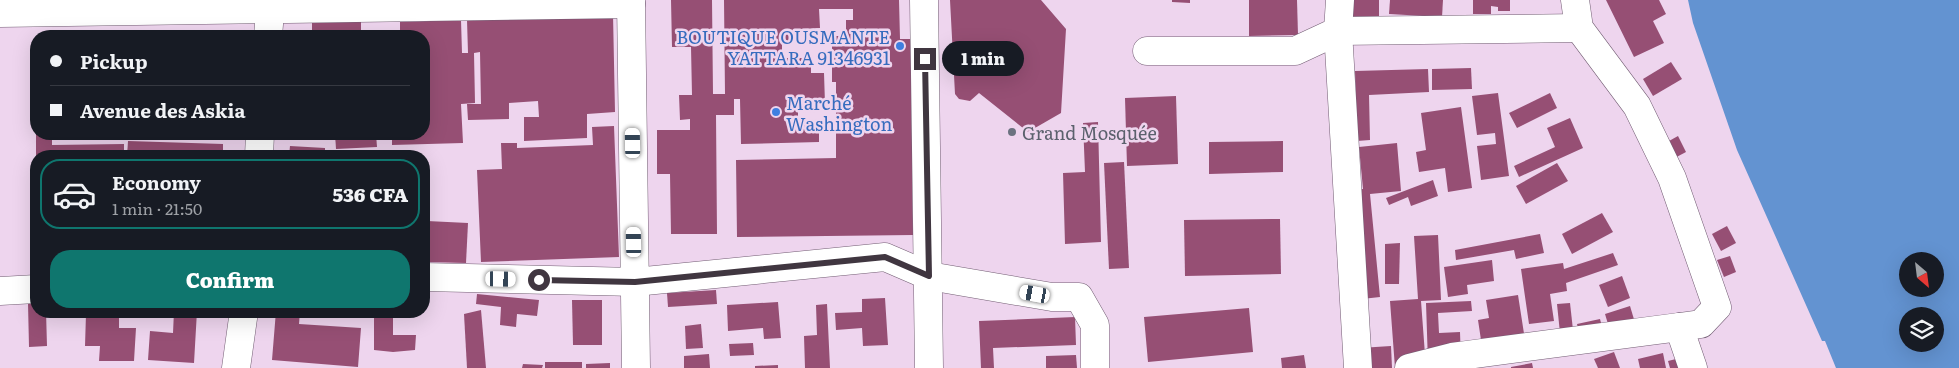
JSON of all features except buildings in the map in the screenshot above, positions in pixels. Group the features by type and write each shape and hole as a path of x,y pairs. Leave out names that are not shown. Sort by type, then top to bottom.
{"street":[{"path":"924,0 929,368"},
{"path":"1340,0 1338,31 1358,368"},
{"path":"1408,368 1452,363 1701,324 1717,307 1672,178 1637,106 1579,28 1574,0"},
{"path":"0,13 271,5 631,2 636,368"},
{"path":"269,30 271,5"},
{"path":"1147,51 1295,51 1338,31 1579,28"},
{"path":"430,277 635,282 885,257 929,276 1052,297 1079,297 1094,325 1095,368"},
{"path":"0,291 30,289"},
{"path":"236,368 243,318"},
{"path":"1679,327 1693,368"}],"water":[{"path":"1688,0 1959,0 1959,368 1836,368 1825,341 1822,341 1737,150 1693,23"}],"place":[{"name":"BOUTIQUE OUSMANTE YATTARA 91346931","path":"900,46"},
{"name":"Marché Washington","path":"776,112"},
{"name":"Grand Mosquée","path":"1012,132"}],"route":[{"path":"539,280 635,282 885,257 929,276 925,59"}]}
